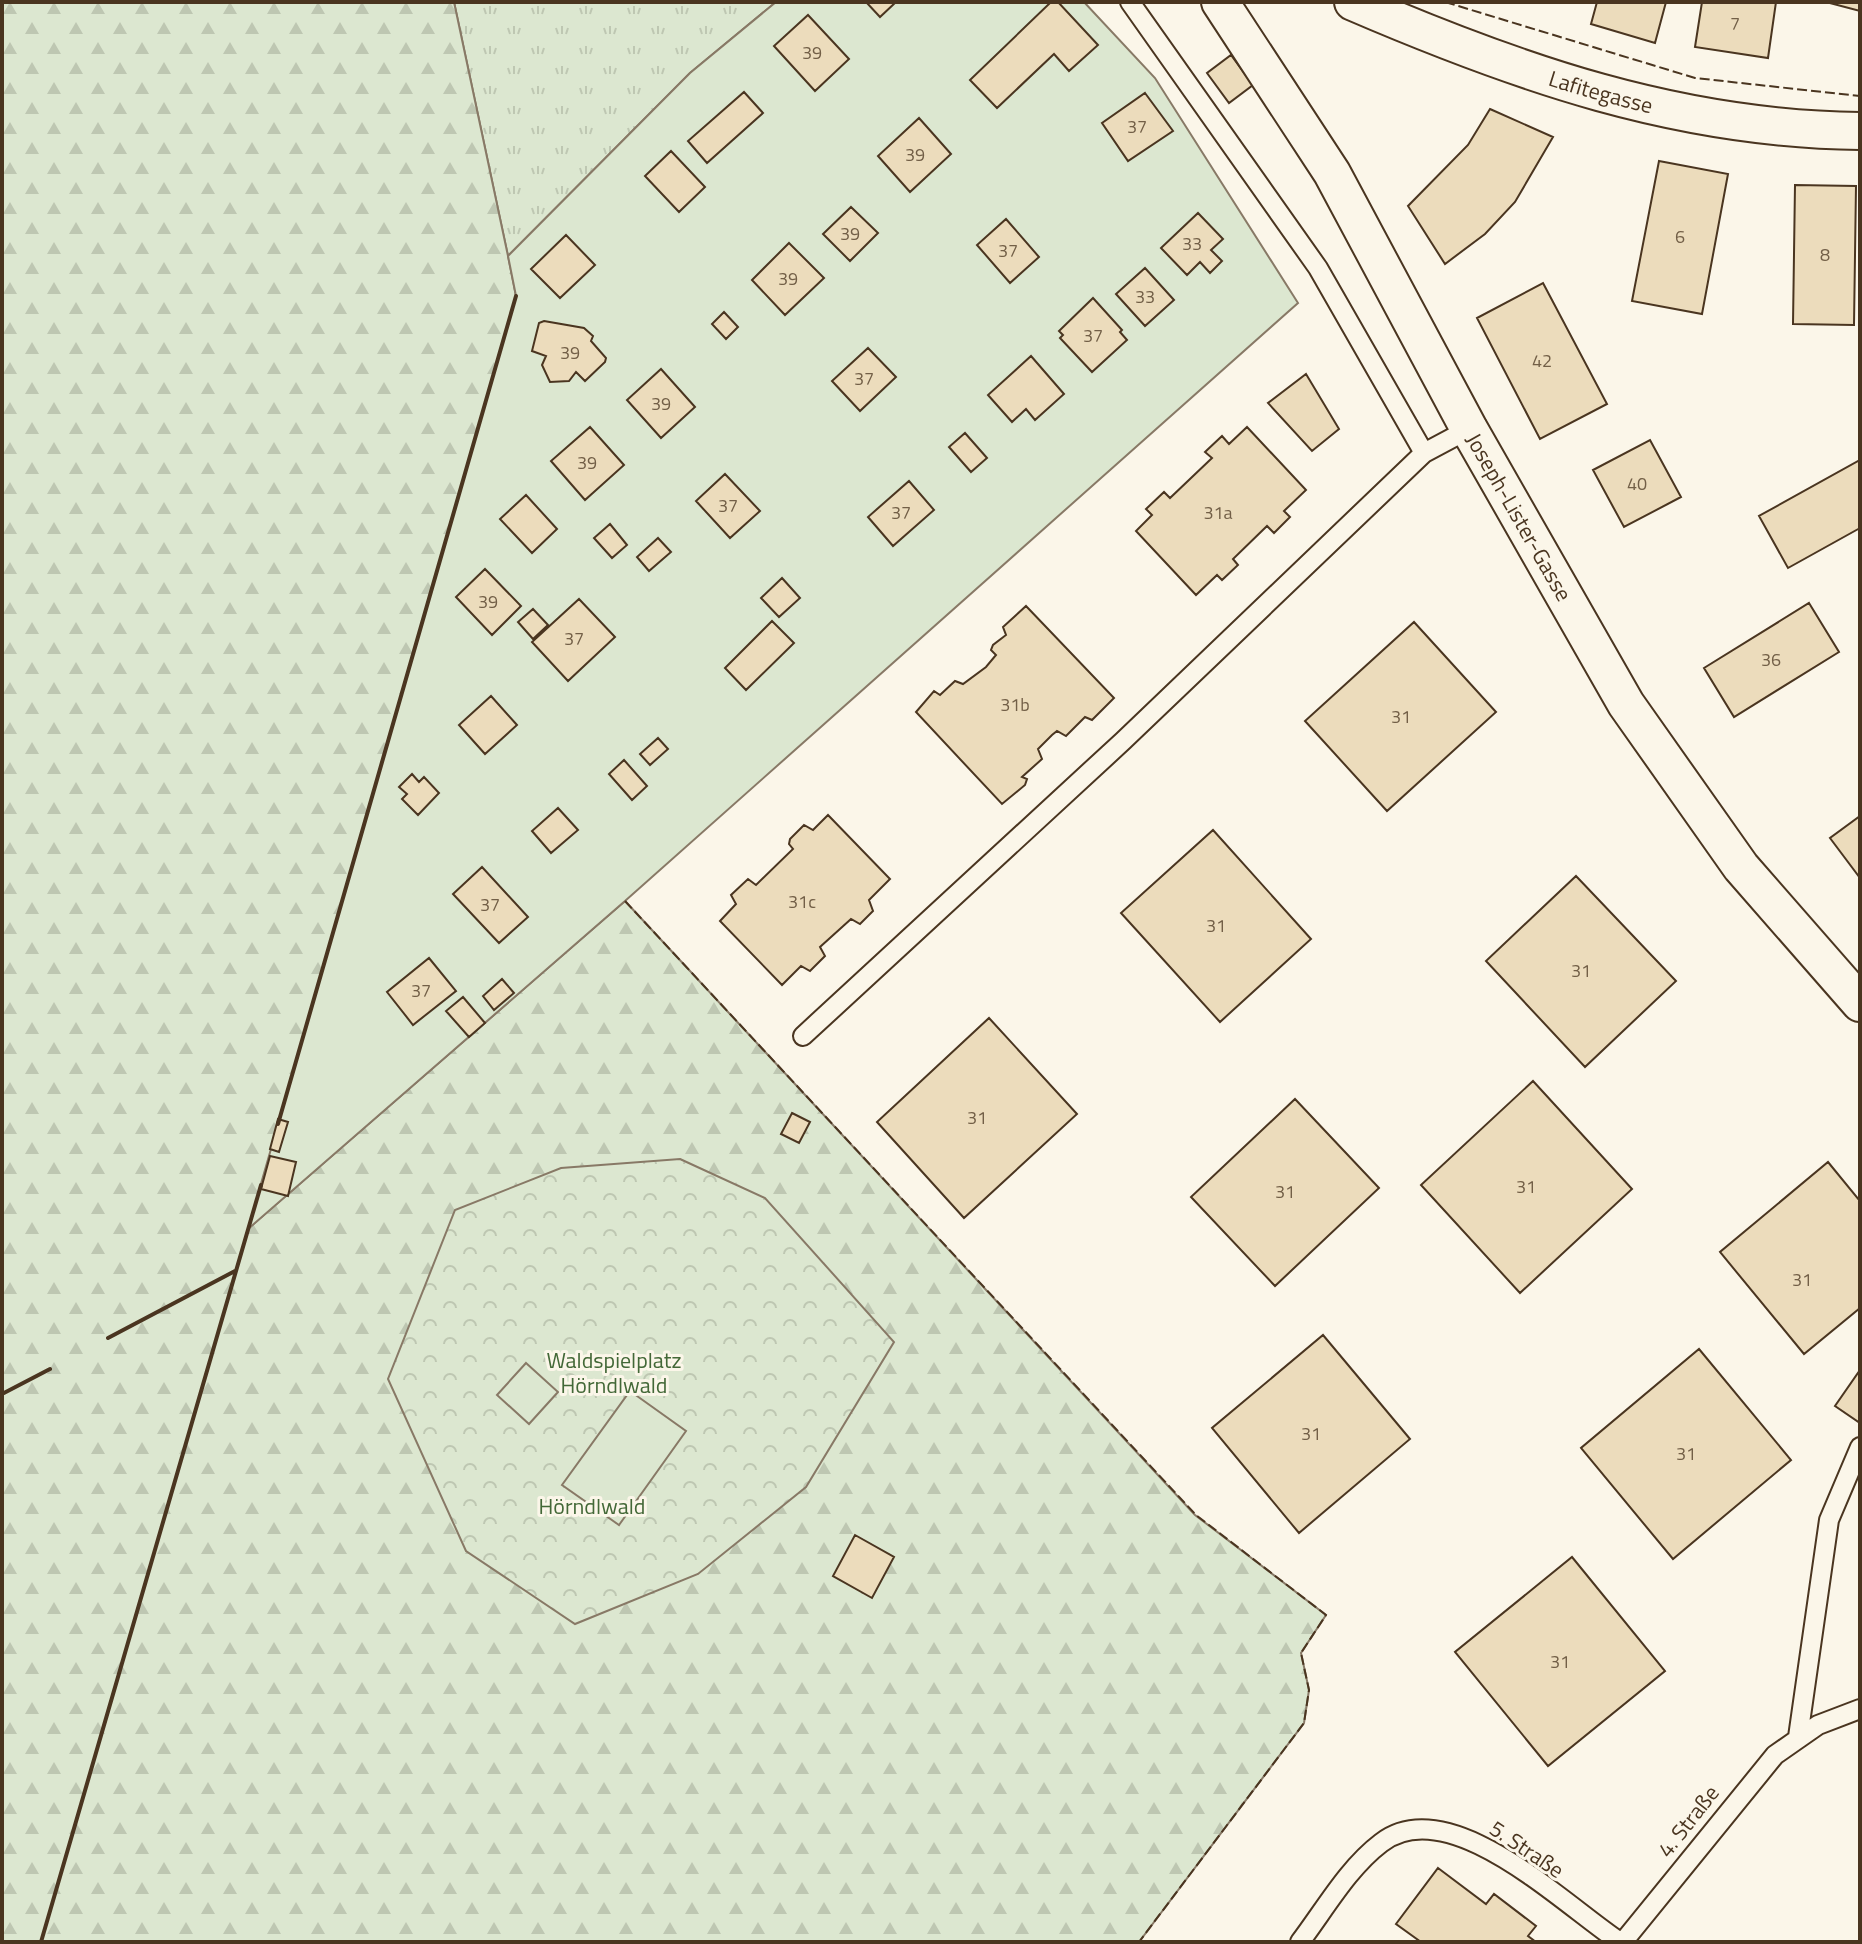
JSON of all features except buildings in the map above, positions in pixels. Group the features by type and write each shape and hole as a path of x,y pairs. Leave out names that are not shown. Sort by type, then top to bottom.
{"street":[{"name":"Joseph-Lister-Gasse","path":"1220,2 1332,173 1469,429 1626,704 1741,867 1860,1003"},
{"name":"Lafitegasse","path":"1353,2 1545,79 1611,97 1727,119 1825,131 1860,131"}],"lane":[{"path":"1130,2 1318,268 1424,453"},
{"path":"803,1036 1134,730 1424,453 1469,429"},
{"path":"1798,1737 1829,1520 1860,1447"},
{"name":"4. Straße","path":"1622,1942 1758,1772 1798,1737 1860,1709"},
{"name":"5. Straße","path":"1300,1942 1350,1875 1382,1842 1395,1835 1424,1830 1455,1834 1491,1849 1622,1942"}],"green space":[{"name":"Hörndlwald","path":"2,2 454,2 508,256 516,296 249,1228 625,901 1195,1515 1326,1615 1301,1653 1309,1690 1304,1723 1139,1942 2,1942"},
{"path":"454,2 776,2 690,73 508,256"},
{"path":"776,2 1084,2 1155,78 1298,303 625,901 248,1229 516,296 508,256 690,73"},
{"name":"Waldspielplatz Hörndlwald","path":"680,1159 765,1198 894,1342 806,1487 698,1574 575,1624 466,1551 388,1379 455,1210 561,1168"},
{"path":"526,1363 558,1392 529,1424 497,1395"},
{"path":"630,1391 686,1431 619,1525 562,1485"}],"fence":[{"path":"1445,2 1695,78 1860,96"},
{"path":"625,901 1196,1515 1326,1615 1301,1653 1309,1690 1304,1723 1139,1942"}],"wall":[{"path":"278,1124 516,296"},
{"path":"41,1942 261,1185"},
{"path":"108,1338 235,1271"},
{"path":"2,1394 50,1369"}]}
